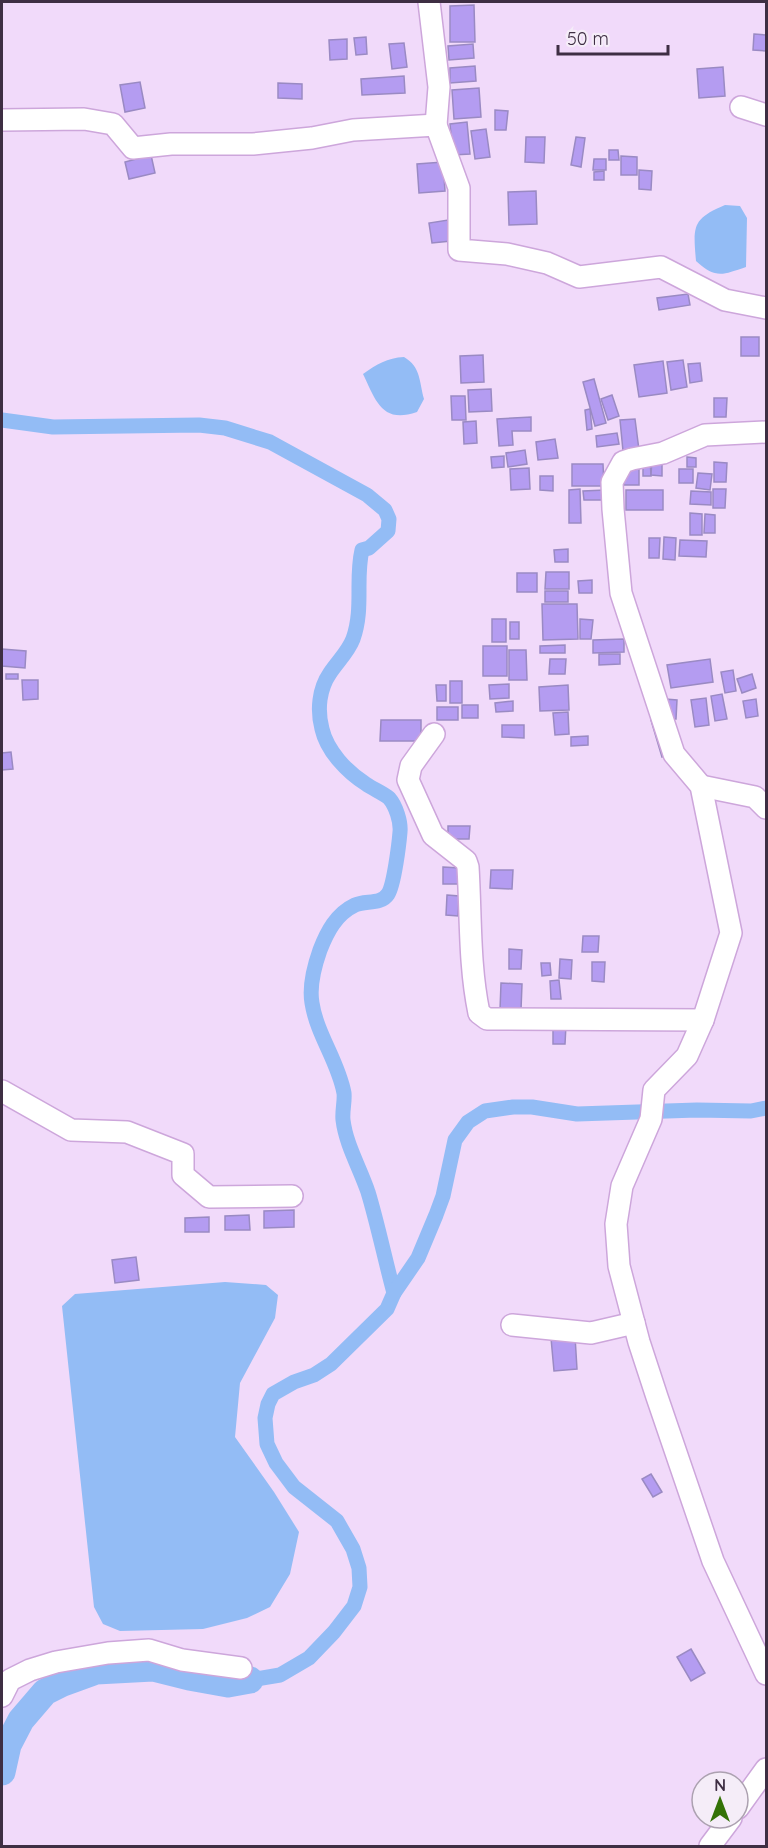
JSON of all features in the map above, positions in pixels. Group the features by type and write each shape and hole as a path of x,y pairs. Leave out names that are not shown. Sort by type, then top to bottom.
{"street":[{"path":"429,2 439,87 436,125 459,188 459,250 507,254 547,263 579,277 661,267 725,300 766,308"},
{"path":"741,107 766,115"},
{"path":"2,120 84,119 113,124 133,148 171,144 253,144 312,138 353,130 436,125"},
{"path":"766,432 705,435 663,453 623,462 612,482 621,593 674,754 701,786 731,933 703,1020 687,1056 654,1090 651,1119 622,1186 616,1224 619,1266 657,1397 713,1561 766,1674"},
{"path":"434,734 411,766 408,780 433,836 466,861 468,867 472,975 479,1014 487,1019 703,1020"},
{"path":"701,786 755,798 766,808"},
{"path":"2,1091 71,1130 127,1132 183,1154 183,1175 209,1197 292,1196"},
{"path":"512,1325 591,1333 634,1323"},
{"path":"2,1696 10,1680 30,1670 56,1662 108,1653 149,1650 182,1660 241,1668"},
{"path":"750,1791 766,1769"},
{"path":"710,1846 721,1830"}],"water":[{"path":"725,205 740,206 747,218 746,267 720,274 709,271 696,261 695,232 697,225 706,215"},
{"path":"404,357 414,365 424,399 417,412 396,415 382,408 363,374 382,362"},
{"path":"225,1282 266,1285 278,1295 275,1318 240,1383 235,1437 299,1532 290,1574 270,1607 247,1618 203,1629 120,1631 103,1624 94,1607 62,1306 75,1294"}],"building":[{"path":"474,5 475,42 450,42 450,6"},
{"path":"754,34 766,35 766,51 753,50"},
{"path":"366,37 367,54 356,55 354,38"},
{"path":"347,39 347,59 330,60 329,40"},
{"path":"404,43 407,67 392,69 389,44"},
{"path":"473,44 474,58 449,60 448,46"},
{"path":"475,66 476,81 450,83 450,68"},
{"path":"723,67 725,96 699,98 697,69"},
{"path":"404,76 405,93 362,95 361,79"},
{"path":"140,82 145,108 125,112 120,85"},
{"path":"278,83 302,84 302,99 278,98"},
{"path":"479,88 481,117 454,119 452,90"},
{"path":"495,110 508,111 506,130 495,130"},
{"path":"467,122 470,154 453,155 450,124"},
{"path":"486,129 490,157 475,159 471,131"},
{"path":"526,137 545,137 544,163 525,162"},
{"path":"576,137 585,138 581,167 571,165"},
{"path":"609,150 618,150 619,160 609,160"},
{"path":"151,155 155,173 129,179 125,162"},
{"path":"621,156 637,157 637,175 621,175"},
{"path":"594,159 606,159 606,170 593,170"},
{"path":"443,162 445,191 419,193 417,164"},
{"path":"639,170 652,171 651,190 639,189"},
{"path":"604,171 604,180 594,180 594,172"},
{"path":"536,191 537,224 509,225 508,192"},
{"path":"448,220 451,241 432,243 429,223"},
{"path":"688,294 690,305 659,310 657,298"},
{"path":"741,337 759,337 759,356 741,356"},
{"path":"483,355 484,382 461,383 460,356"},
{"path":"683,360 687,387 671,390 667,362"},
{"path":"663,361 667,393 639,397 634,365"},
{"path":"700,363 702,381 690,383 688,364"},
{"path":"594,379 606,423 595,426 583,382"},
{"path":"491,389 492,411 469,412 468,390"},
{"path":"612,395 619,416 608,420 601,399"},
{"path":"451,396 465,396 466,420 452,420"},
{"path":"714,398 727,398 726,417 714,417"},
{"path":"590,409 592,429 587,430 585,410"},
{"path":"531,417 531,431 512,431 513,445 499,446 497,419"},
{"path":"635,419 639,450 623,451 620,420"},
{"path":"476,421 477,443 464,444 463,422"},
{"path":"617,433 619,444 597,447 596,436"},
{"path":"555,439 558,458 538,460 536,442"},
{"path":"525,450 527,464 508,467 506,453"},
{"path":"504,456 504,467 492,468 491,457"},
{"path":"687,457 696,458 696,467 687,467"},
{"path":"643,458 650,458 651,476 643,476"},
{"path":"652,459 662,459 662,476 651,475"},
{"path":"714,462 727,463 726,482 714,482"},
{"path":"572,464 603,464 604,486 572,486"},
{"path":"624,465 639,465 639,485 624,485"},
{"path":"529,468 530,489 511,490 510,469"},
{"path":"679,469 693,469 693,483 679,483"},
{"path":"698,473 712,474 710,490 696,488"},
{"path":"540,476 553,476 553,491 540,490"},
{"path":"580,489 581,523 569,523 569,490"},
{"path":"713,489 726,489 725,508 713,508"},
{"path":"605,490 606,500 584,500 583,491"},
{"path":"626,490 663,490 663,510 626,510"},
{"path":"691,491 711,492 711,505 690,504"},
{"path":"690,513 702,514 702,535 690,535"},
{"path":"705,514 715,515 715,533 704,533"},
{"path":"664,537 676,538 675,560 663,559"},
{"path":"649,538 660,538 659,558 649,558"},
{"path":"680,540 707,541 706,557 679,556"},
{"path":"568,549 568,562 555,562 554,550"},
{"path":"546,572 569,572 569,589 545,589"},
{"path":"517,573 537,573 537,592 517,592"},
{"path":"592,580 592,593 579,593 578,581"},
{"path":"545,591 568,591 568,602 545,602"},
{"path":"542,604 577,604 578,639 543,640"},
{"path":"492,619 506,619 506,642 492,642"},
{"path":"580,619 593,620 591,639 580,639"},
{"path":"510,622 519,622 519,639 510,639"},
{"path":"624,639 624,652 593,653 593,640"},
{"path":"565,645 565,653 540,653 540,646"},
{"path":"483,646 507,646 507,676 483,676"},
{"path":"2,649 26,651 25,668 2,666"},
{"path":"509,650 526,650 527,680 509,680"},
{"path":"599,654 620,654 620,664 599,665"},
{"path":"550,659 566,659 565,674 549,674"},
{"path":"710,659 713,682 671,688 667,665"},
{"path":"733,670 736,691 725,693 721,672"},
{"path":"6,674 18,674 18,679 6,679"},
{"path":"752,674 756,688 742,693 737,679"},
{"path":"22,680 38,680 38,699 23,700"},
{"path":"450,681 462,681 462,703 450,703"},
{"path":"509,684 509,698 490,699 489,685"},
{"path":"436,685 446,685 446,701 437,701"},
{"path":"568,685 569,710 540,711 539,687"},
{"path":"722,694 727,719 715,721 711,696"},
{"path":"706,698 709,725 695,727 691,700"},
{"path":"665,699 677,700 676,719 664,719"},
{"path":"756,699 758,716 746,718 743,701"},
{"path":"513,701 513,711 496,712 495,703"},
{"path":"462,705 478,705 478,718 462,718"},
{"path":"437,707 458,707 458,720 437,720"},
{"path":"568,712 569,734 555,735 553,713"},
{"path":"660,718 671,754 662,757 651,720"},
{"path":"381,720 421,720 421,741 380,741"},
{"path":"502,725 524,725 524,738 502,737"},
{"path":"588,736 588,745 571,746 571,737"},
{"path":"11,752 13,769 2,770 2,753"},
{"path":"448,826 470,826 469,839 448,839"},
{"path":"443,867 460,868 459,884 443,884"},
{"path":"491,870 513,870 512,889 490,888"},
{"path":"447,895 459,896 458,916 446,915"},
{"path":"583,936 599,936 598,952 582,952"},
{"path":"509,949 522,950 521,969 509,969"},
{"path":"560,959 572,960 571,979 559,978"},
{"path":"592,962 605,962 604,982 592,981"},
{"path":"541,963 550,963 551,975 542,976"},
{"path":"559,980 561,999 551,999 550,981"},
{"path":"501,983 522,984 521,1010 500,1010"},
{"path":"553,1024 566,1025 565,1044 553,1044"},
{"path":"294,1210 294,1227 264,1228 264,1211"},
{"path":"249,1215 250,1230 225,1230 225,1216"},
{"path":"209,1217 209,1232 185,1232 185,1218"},
{"path":"136,1257 139,1280 115,1283 112,1260"},
{"path":"575,1336 577,1369 554,1371 551,1338"},
{"path":"651,1474 662,1492 653,1497 642,1479"},
{"path":"691,1649 705,1673 691,1681 677,1657"}],"waterway":[{"path":"2,420 53,427 199,425 225,428 270,442 367,495 385,510 389,519 388,531 369,548 362,550 358,616 353,639 326,679 320,700 320,714 322,729 333,753 359,779 389,798 394,805 399,819 399,845 388,894 381,900 355,905 342,913 333,924 318,956 311,990 318,1026 341,1081 344,1093 345,1129 368,1192 394,1293"},
{"path":"250,1680 280,1675 309,1658 334,1632 354,1606 360,1587 359,1568 353,1549 337,1521 294,1487 276,1463 267,1444 265,1418 268,1404 273,1394 294,1382 314,1375 331,1364 387,1309 394,1293 418,1258 443,1196 455,1140 468,1122 485,1111 513,1107 532,1107 577,1114 697,1110 751,1111 766,1108"},
{"path":"2,1772 8,1745 21,1720 45,1692 63,1683 96,1671 153,1668 228,1684 250,1680"}]}
